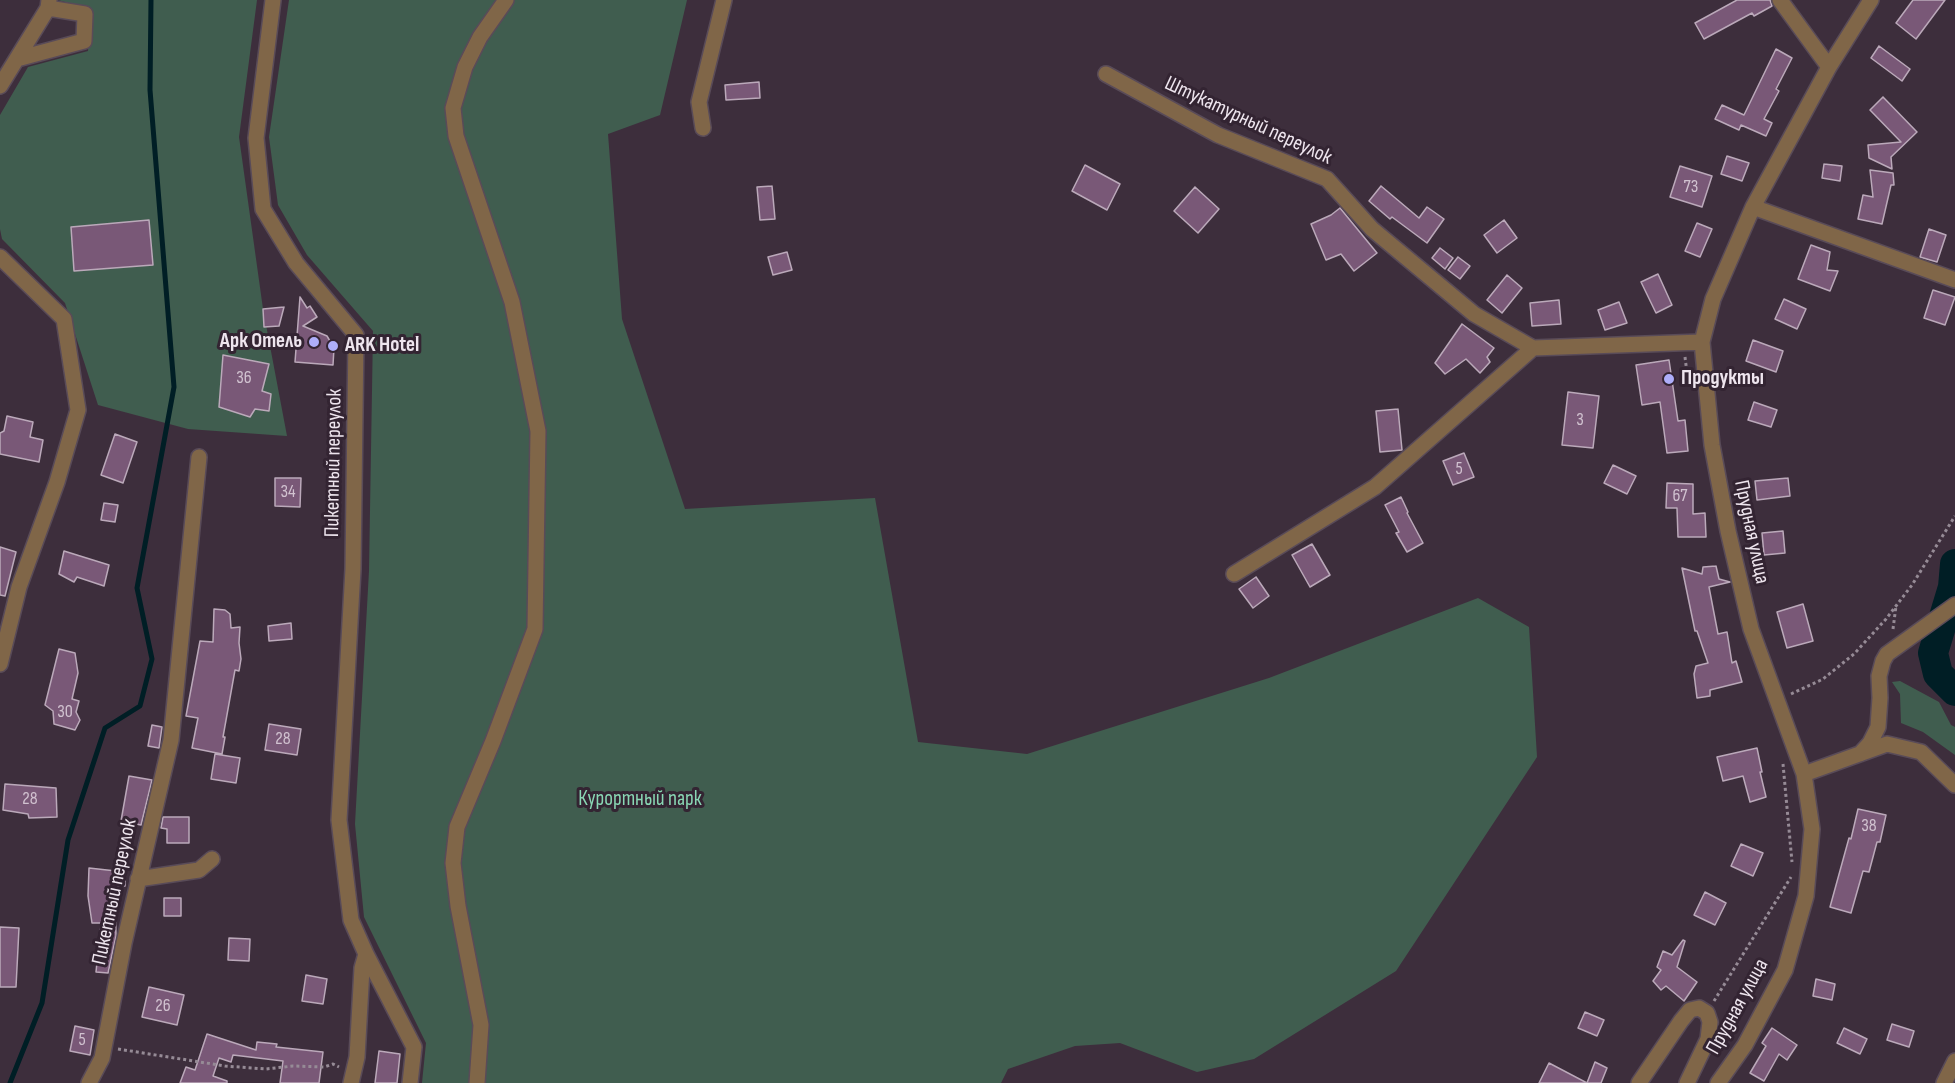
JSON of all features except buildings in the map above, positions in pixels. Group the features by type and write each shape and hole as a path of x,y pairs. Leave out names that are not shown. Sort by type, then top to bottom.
{"street":[{"name":"Пикетный переулок","path":"273,0 256,138 263,209 296,263 356,335 353,569 339,820 351,920 414,1047 410,1083"},
{"path":"477,1083 481,1025 458,906 453,863 457,827 493,741 535,629 538,431 512,302 456,136 453,108 465,67 480,37 506,0"},
{"path":"703,128 699,102 724,0"},
{"path":"1780,0 1829,67"},
{"name":"Прудная улица","path":"1718,1083 1745,1045 1785,970 1806,896 1812,829 1804,774 1775,701 1751,629 1728,531 1712,445 1702,342 1713,299 1753,207 1829,67 1870,0"},
{"path":"0,86 49,4 85,14 84,41 17,59"},
{"name":"Штукатурный переулок","path":"1106,74 1218,135 1327,179 1372,229 1474,314 1533,348"},
{"path":"1753,207 1955,280"},
{"path":"0,257 64,319 78,410 57,482 19,587 0,664"},
{"path":"1234,574 1376,487 1533,348 1702,342"},
{"name":"Пикетный переулок","path":"89,1083 102,1058 138,879 171,740 199,457"},
{"path":"1860,754 1870,743 1878,727 1879,676 1887,654 1955,606"},
{"path":"1804,774 1887,744 1921,752 1955,785"},
{"path":"138,879 199,870 212,859"},
{"path":"351,1083 357,1057 362,968 366,954"},
{"path":"1639,1083 1690,1010 1699,1008 1707,1013 1710,1022 1708,1039 1687,1083"},
{"path":"1944,1083 1955,1061"}],"path":[{"path":"1683,342 1689,389"},
{"path":"1775,701 1822,680 1854,654 1886,620 1912,585 1955,516"},
{"path":"1783,764 1792,863"},
{"path":"1707,1013 1793,874"},
{"path":"104,1047 225,1066 266,1069 293,1066 324,1067 333,1064"}],"green space":[{"path":"58,0 257,0 239,137 263,309 287,436 188,429 98,405 65,303 2,239 0,229 0,115 28,67 88,51 90,9"},
{"name":"Курортный парк","path":"289,0 687,0 660,115 608,134 622,319 685,509 875,498 918,742 1027,754 1269,678 1478,598 1529,627 1537,757 1396,971 1254,1059 1197,1072 1120,1043 1075,1046 1008,1069 1001,1083 422,1083 426,1043 364,917 355,824 369,571 373,331 307,255 278,205 269,137"},
{"path":"1900,681 1939,702 1951,725 1955,727 1955,755 1923,732 1901,723 1900,694 1892,682"}],"waterway":[{"path":"10,1083 42,1003 68,840 105,728 140,706 152,659 137,588 174,387 150,90 151,0"},
{"path":"1955,564 1953,587 1933,653 1938,674 1955,691"}],"place":[{"name":"Арк Отель","path":"314,342"},
{"name":"ARK Hotel","path":"333,346"},
{"name":"Продукты","path":"1669,379"}]}
